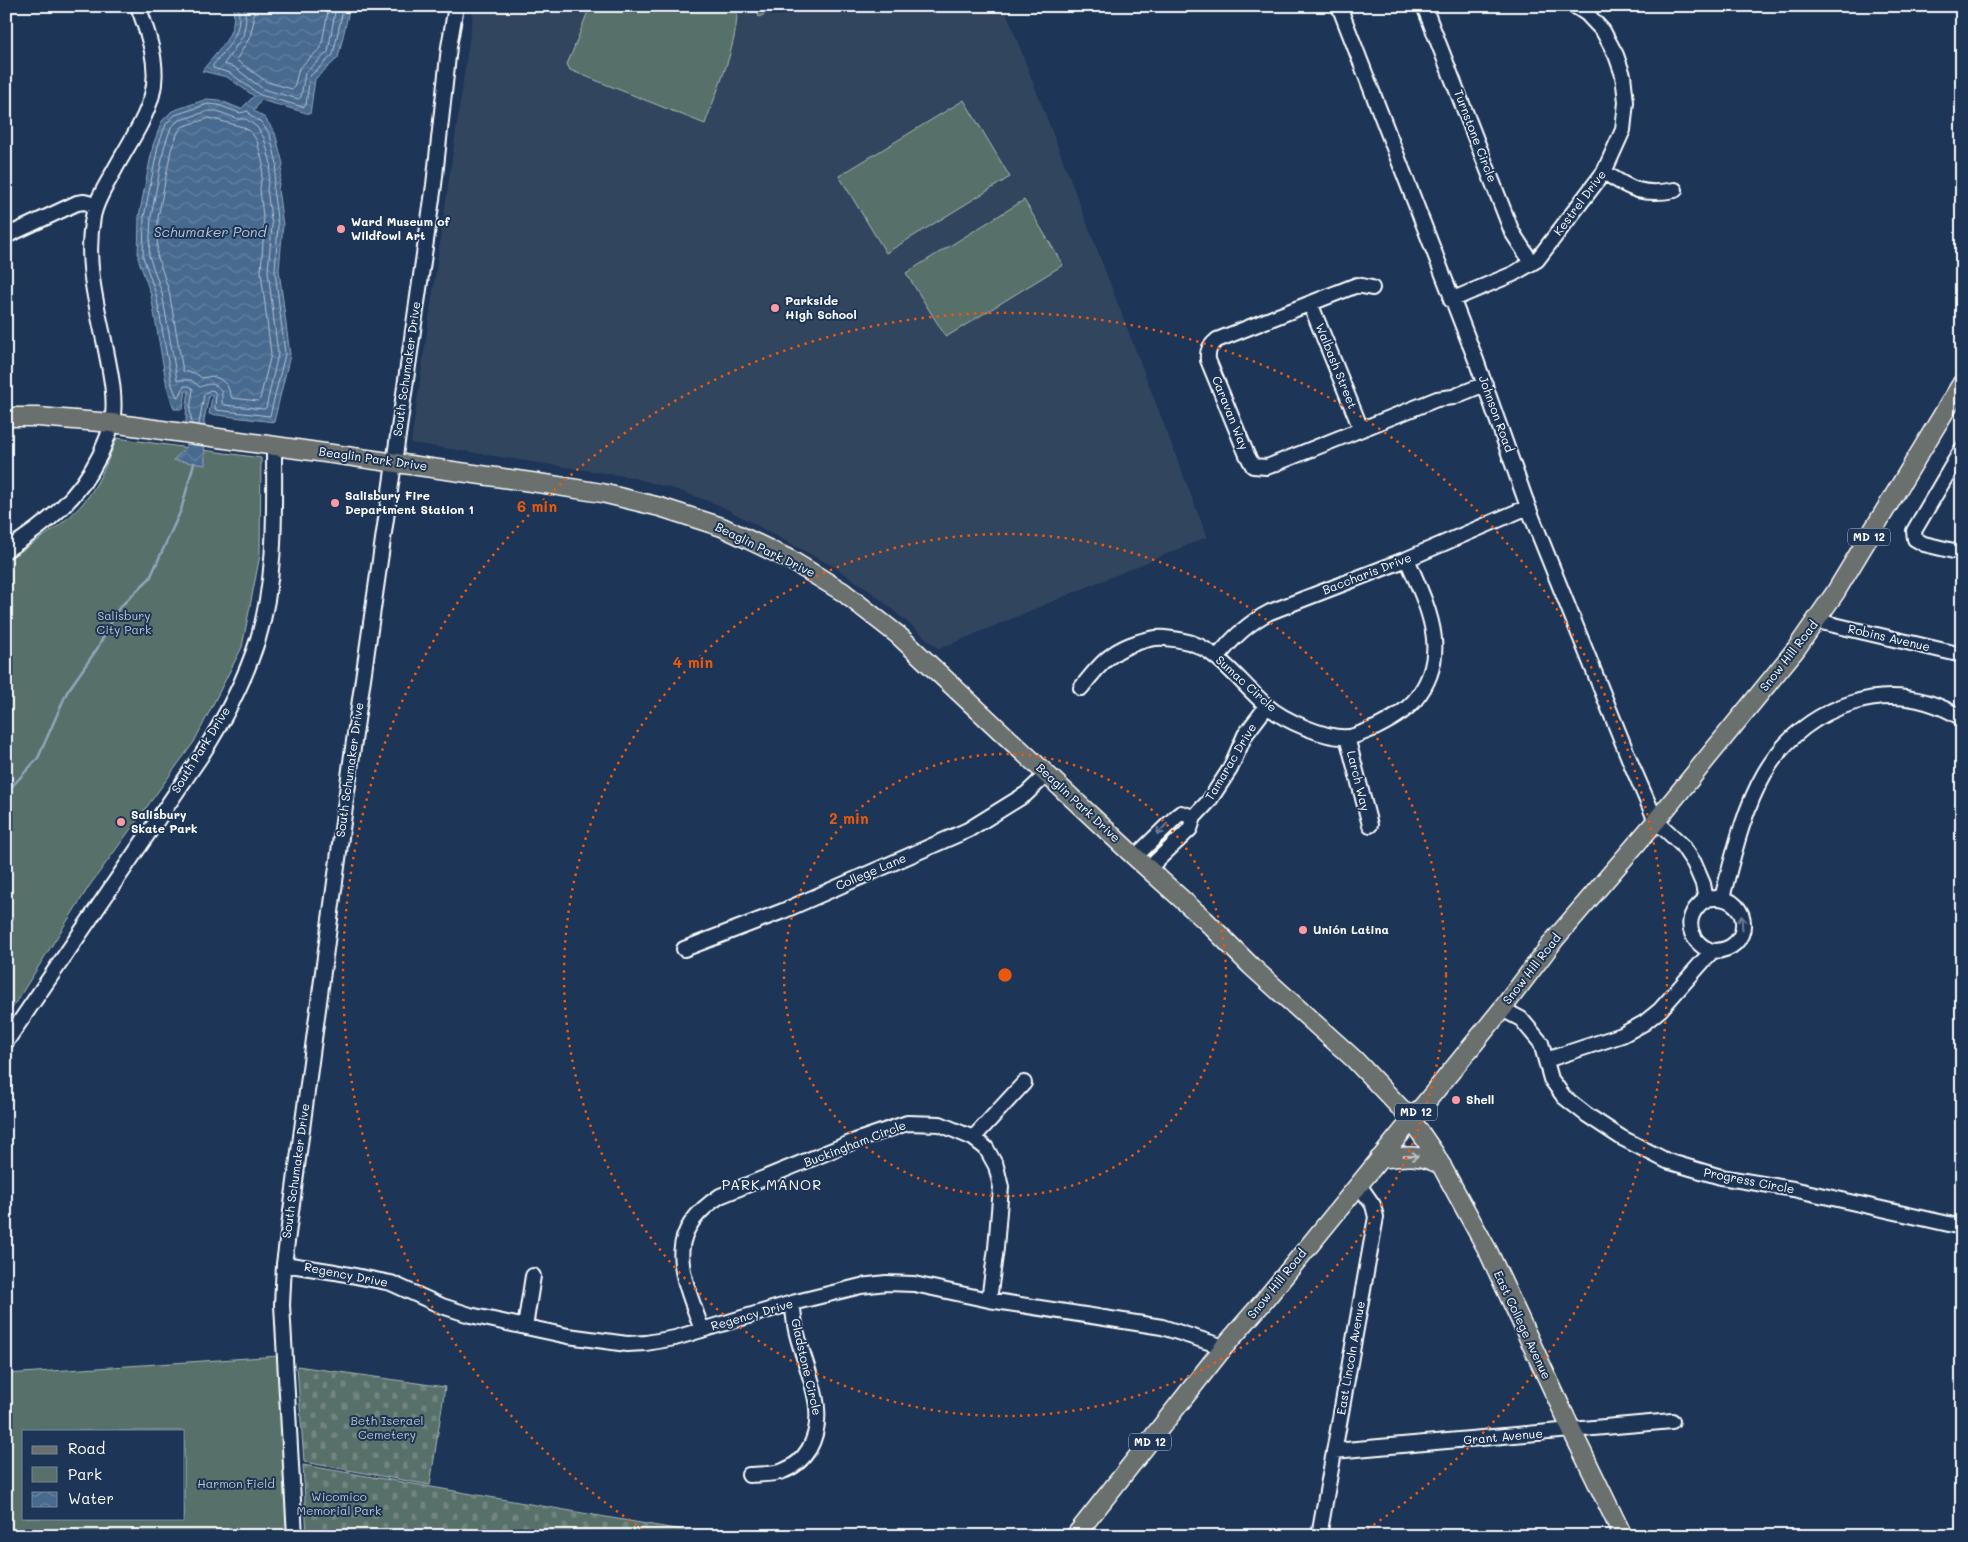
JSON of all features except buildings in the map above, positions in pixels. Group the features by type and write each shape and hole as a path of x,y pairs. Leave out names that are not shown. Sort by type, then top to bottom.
{"main road":[{"name":"Snow Hill Road","path":"1075,1536 1224,1347 1264,1301 1359,1185 1410,1119 1502,1009 1555,939 1656,821 1768,685 1817,621 1853,565 1962,383"},
{"name":"Beaglin Park Drive","path":"6,417 38,416 112,423 552,484 620,497 688,514 755,542 814,573 867,610 898,635 1205,920 1251,966 1354,1059 1410,1119"},
{"name":"East College Avenue","path":"1410,1119 1442,1166 1488,1251 1623,1536"},
{"path":"1379,1159 1413,1155 1432,1160 1442,1166"}],"street":[{"path":"6,550 43,525 76,494 97,460 112,423 113,392 90,266 91,227 95,205 144,116 152,94 154,74 152,49 138,6"},
{"name":"South Schumaker Drive","path":"295,1536 282,1305 284,1264 350,770 434,185 449,47 456,6"},
{"name":"Johnson Road","path":"1339,6 1485,384 1528,507 1656,821"},
{"name":"Turnstone Circle","path":"1424,6 1512,232 1532,263"},
{"name":"Kestrel Drive","path":"1452,300 1513,274 1537,260 1604,172 1623,130 1626,102 1622,75 1616,55 1603,31 1587,14 1575,6"},
{"path":"1604,172 1628,188 1657,194 1675,190"},
{"path":"6,236 77,203 84,202 95,205"},
{"name":"Caravan Way","path":"1372,288 1357,285 1216,340 1209,348 1207,353 1208,360 1243,447 1253,466 1267,467 1436,399 1454,397 1485,384"},
{"name":"Walbash Street","path":"1310,303 1361,429"},
{"name":"South Park Drive","path":"6,1042 201,756 220,724 236,690 257,640 267,594 273,542 274,445"},
{"path":"1962,449 1914,531 1915,539 1924,544 1962,553"},
{"name":"Baccharis Drive","path":"1217,658 1240,632 1254,620 1270,612 1407,559 1528,507"},
{"name":"Sumac Circle","path":"1080,688 1111,655 1140,642 1162,637 1179,640 1206,650 1217,658 1267,706 1299,725 1327,734 1347,737 1369,730 1393,719 1413,702 1429,679 1435,656 1435,640 1424,598 1407,559"},
{"name":"Robins Avenue","path":"1817,621 1962,655"},
{"path":"1722,898 1749,805 1758,785 1777,753 1790,738 1813,720 1834,708 1877,697 1896,696 1921,699 1944,707 1962,718"},
{"name":"Tamarac Drive","path":"1148,869 1190,829 1194,817 1220,785 1245,735 1267,706"},
{"name":"Larch Way","path":"1347,737 1370,826"},
{"name":"College Lane","path":"684,949 783,911 968,830 1026,794 1047,774"},
{"path":"1135,857 1176,816 1181,813 1194,817"},
{"path":"1656,821 1682,845 1688,854 1702,884 1706,900"},
{"path":"1722,898 1735,906 1740,912 1743,928 1736,944 1721,952 1712,951 1698,944 1692,937 1690,921 1692,913 1697,906 1706,900 1722,898"},
{"path":"1546,1060 1622,1035 1644,1023 1660,1010 1712,951"},
{"name":"Progress Circle","path":"1502,1009 1521,1019 1541,1043 1553,1084 1564,1097 1622,1138 1667,1161 1721,1177 1793,1189 1962,1227"},
{"path":"973,1138 1024,1083"},
{"name":"Buckingham Circle","path":"702,1330 683,1279 680,1250 690,1224 703,1207 720,1196 907,1122 940,1124 973,1138 986,1148 996,1166 1001,1188 989,1300"},
{"name":"East Lincoln Avenue","path":"1320,1536 1376,1217 1373,1205 1359,1185"},
{"name":"Regency Drive","path":"284,1264 390,1283 442,1306 470,1315 568,1336 627,1344 675,1338 792,1303 862,1286 886,1283 914,1284 989,1300 1162,1327 1224,1347"},
{"path":"525,1327 533,1276"},
{"name":"Gladstone Circle","path":"748,1475 783,1471 803,1459 815,1437 818,1421 817,1406 809,1372 796,1333 792,1303"},
{"name":"Grant Avenue","path":"1334,1451 1672,1421"}],"shaded area":[{"name":"Parkside High School","path":"474,6 1004,6 1207,537 939,649 874,594 838,569 719,505 678,490 630,477 411,443"}],"green space":[{"path":"590,6 737,6 735,35 731,50 705,124 570,70 567,64"},
{"path":"755,6 781,6 759,17"},
{"path":"964,100 1010,177 886,253 839,176"},
{"path":"1024,200 1063,265 946,337 906,273"},
{"name":"Salisbury City Park","path":"117,438 261,458 260,555 242,647 194,742 90,885 6,1018 6,561 61,524 80,507 97,483"},
{"name":"Harmon Field","path":"279,1356 291,1536 6,1536 6,1374"},
{"name":"Beth Iserael Cemetery","path":"297,1366 445,1387 430,1485 304,1462"},
{"name":"Wicomico Memorial Park","path":"303,1465 670,1528 717,1536 307,1536"}],"water":[{"name":"Schumaker Pond","path":"233,6 347,6 348,15 338,58 315,79 310,114 261,100 254,111 265,118 275,133 283,164 278,189 283,225 279,270 290,355 274,422 209,414 212,396 209,395 204,420 205,465 173,460 186,448 186,412 189,391 186,391 183,409 174,409 167,387 151,295 138,258 139,216 153,145 162,121 172,111 207,99 219,100 241,109 254,96 227,77 202,71 230,34 234,16"}],"waterway":[{"path":"6,793 38,758 67,692 97,649 119,608 150,578 181,510 194,463"}],"place":[{"name":"Ward Museum of Wildfowl Art","path":"341,229"},
{"name":"Parkside High School","path":"775,308"},
{"name":"Salisbury Fire Department Station 1","path":"335,503"},
{"name":"Salisbury Skate Park","path":"121,822"},
{"name":"Unión Latina","path":"1303,930"},
{"name":"Shell","path":"1456,1100"}],"district":[{"name":"PARK MANOR","path":"772,1185"}]}
